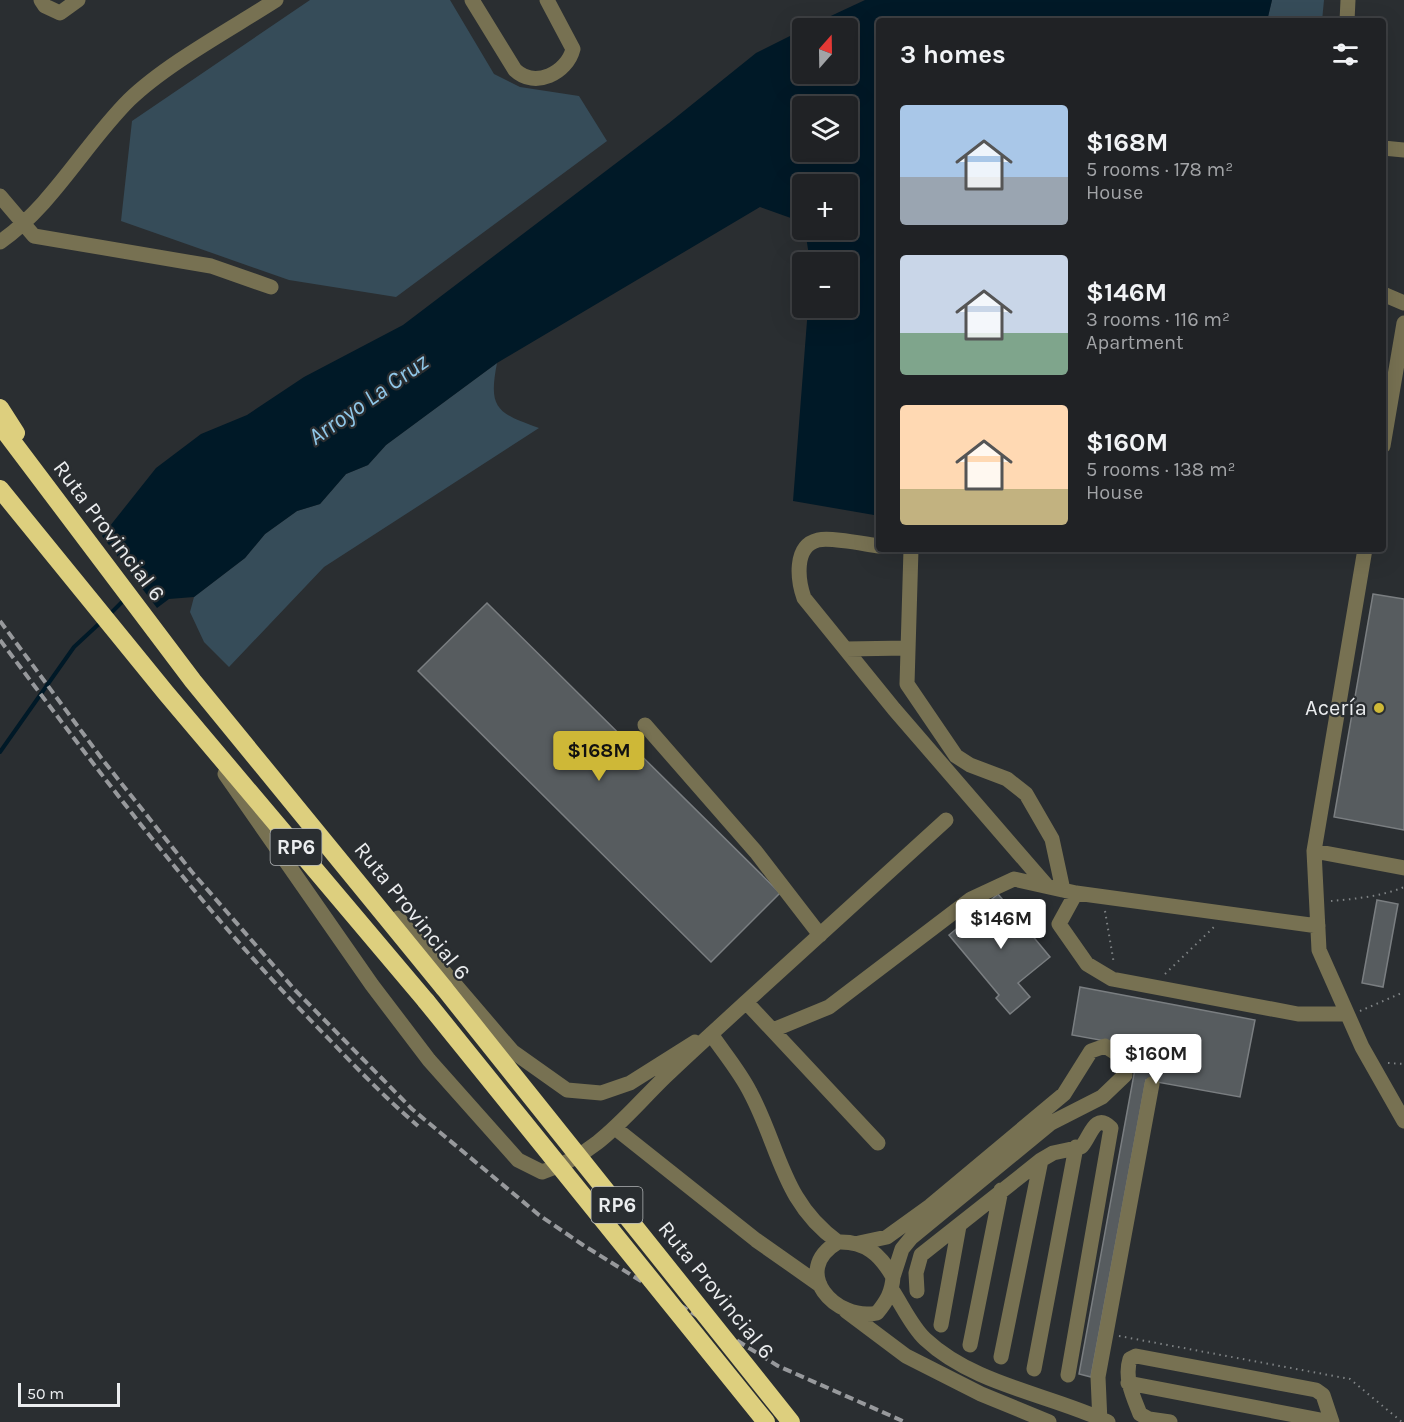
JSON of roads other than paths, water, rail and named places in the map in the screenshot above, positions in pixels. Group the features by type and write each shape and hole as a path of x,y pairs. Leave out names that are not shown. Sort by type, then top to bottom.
{"highway":[{"path":"0,408 82,536"},
{"name":"Ruta Provincial 6","path":"0,425 194,681 444,988 791,1422"},
{"name":"Ruta Provincial 6","path":"0,489 171,699 426,1001 766,1422"}],"lane":[{"path":"41,0 53,12 60,13 78,0"},
{"path":"11,234 142,88 276,0"},
{"path":"472,0 515,70 522,77 536,79 550,77 571,57 573,49 547,0"},
{"path":"1347,18 1348,0"},
{"path":"1386,148 1404,150"},
{"path":"0,196 11,234"},
{"path":"11,234 175,258 211,266 271,286"},
{"path":"1386,295 1404,303"},
{"path":"1386,428 1404,323"},
{"path":"876,546 818,540 806,546 801,557 799,585 804,598 894,709 1047,886"},
{"path":"911,552 907,684 956,756 970,765 1007,779 1026,794 1052,839 1070,891 1059,924 1087,964 1117,980 1298,1014 1349,1018"},
{"path":"1364,552 1314,851 1319,950 1381,1083 1404,1121"},
{"path":"846,649 907,648"},
{"path":"171,699 386,1004 429,1060 518,1160 542,1172 567,1164 605,1139 711,1034 946,820"},
{"path":"645,725 756,852 820,935"},
{"path":"308,822 397,917 512,1051 567,1090 600,1093 630,1083 681,1048 711,1034"},
{"path":"1314,851 1404,868"},
{"path":"773,1030 829,1007 971,899 1014,879 1102,896 1318,926"},
{"path":"746,1002 878,1143"},
{"path":"711,1034 750,1091 796,1200 820,1230 838,1242 859,1243 887,1237 930,1206 1064,1094 1091,1051 1105,1046 1122,1057 1125,1075 1102,1098 1051,1123 911,1238 902,1249 886,1302 877,1313 858,1315 846,1311"},
{"path":"859,1243 878,1255 923,1338 949,1358 999,1381 1103,1421 1098,1377 1152,1084"},
{"path":"917,1291 916,1273 921,1255 1041,1160 1053,1153 1085,1143 1094,1126 1102,1098"},
{"path":"1073,1111 1094,1126"},
{"path":"1068,1375 1111,1128 1101,1123 1094,1126"},
{"path":"615,1128 756,1240 820,1285 846,1311 906,1356 981,1394 1050,1422"},
{"path":"1034,1369 1076,1147"},
{"path":"1001,1357 1041,1160"},
{"path":"970,1345 1001,1190"},
{"path":"941,1325 959,1226"},
{"path":"820,1285 816,1271 818,1259 838,1242"},
{"path":"1128,1383 1331,1422 1323,1395 1316,1390 1136,1356 1130,1359 1127,1367 1128,1383 1140,1414 1149,1420 1170,1422"}],"water":[{"path":"865,0 1272,0 1268,18 876,18 876,500 874,515 793,501 807,318 858,318 858,252 808,252 807,240 858,240 858,174 792,174 792,218 760,207 497,363 386,445 368,465 346,474 320,504 297,511 265,534 245,558 194,597 169,599 157,608 102,536 156,468 201,434 247,415 304,377 403,325 669,123 756,53 792,35 792,84 858,84 858,18 826,18"}],"waterway":[{"name":"Arroyo La Cruz","path":"110,614 124,600"},
{"name":"Arroyo La Cruz","path":"0,752 74,647 102,621"}],"railway":[{"path":"0,621 102,759 192,872 295,990 412,1109 539,1215 583,1245 778,1366 905,1422"},
{"path":"0,640 155,843 237,941 358,1069 418,1126"}],"place":[{"name":"Acería","path":"1379,708"}]}
